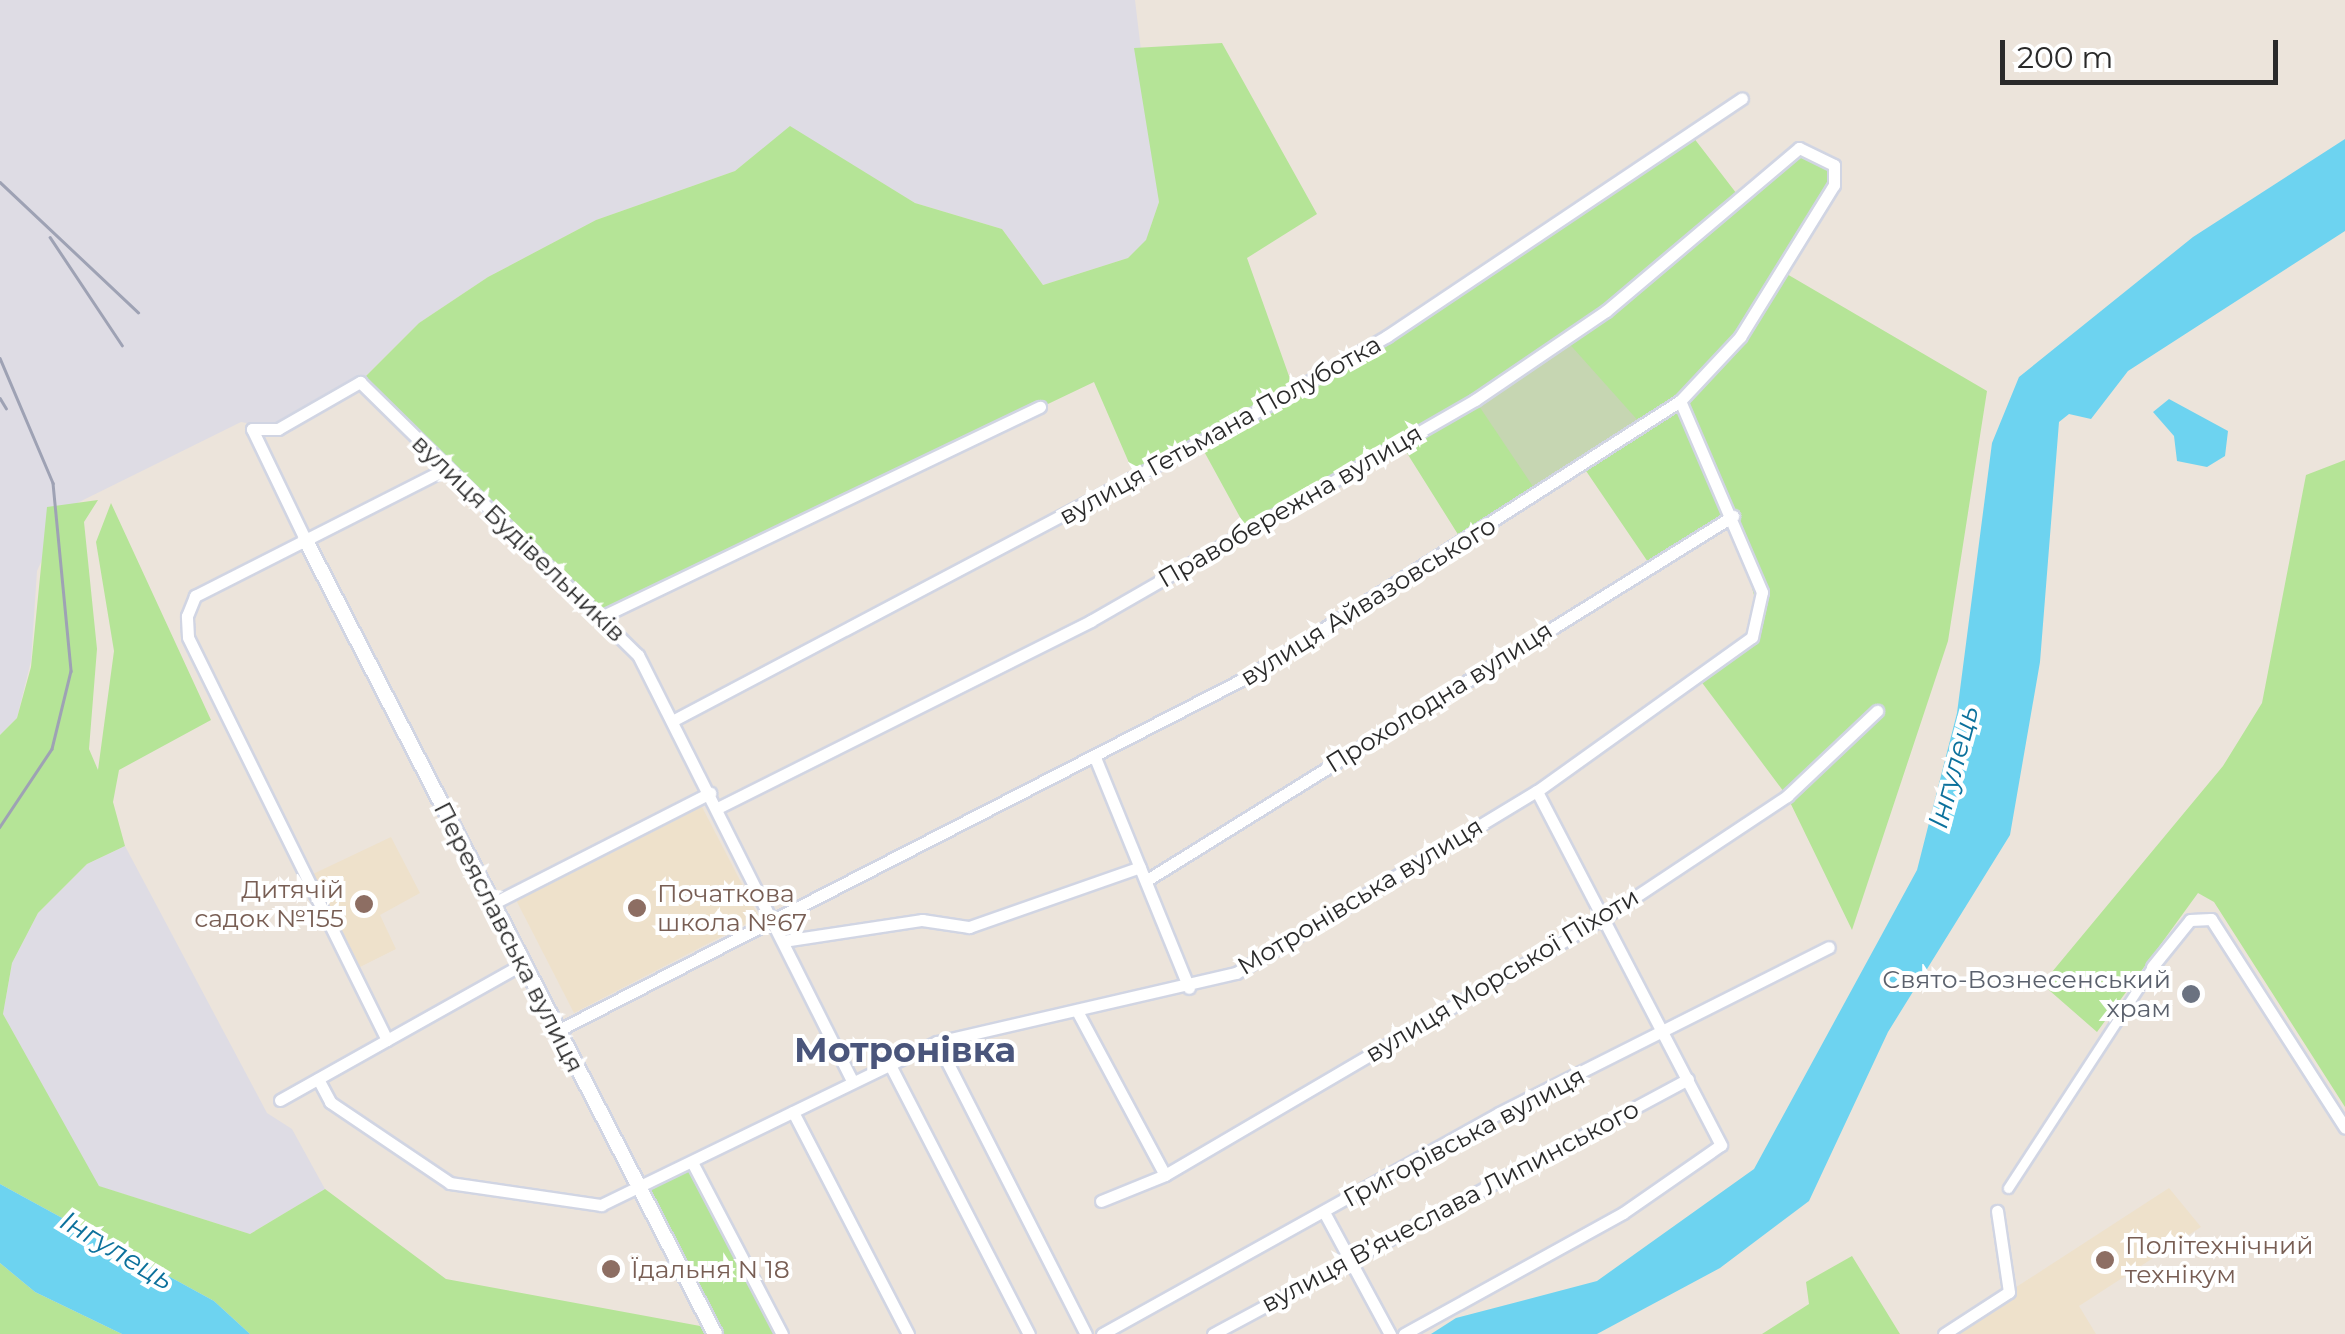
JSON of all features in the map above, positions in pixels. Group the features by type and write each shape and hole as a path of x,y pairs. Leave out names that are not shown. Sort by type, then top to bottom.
{"street":[{"name":"вулиця Гетьмана Полуботка","path":"674,720 1294,391 1742,98"},
{"name":"Правобережна вулиця","path":"717,808 1091,621 1475,400 1606,311 1799,148 1820,153"},
{"name":"вулиця Айвазовського","path":"557,1032 1096,760 1251,675 1680,401 1740,337 1834,185 1836,170 1820,153"},
{"name":"вулиця Будівельників","path":"304,539 252,429 278,428 360,382 638,655 852,1080"},
{"name":"Мотронівська вулиця","path":"318,1078 330,1102 450,1183 581,1208 640,1190 852,1080 937,1042 1189,988 1248,966 1537,791 1752,637 1762,592 1733,516 1680,401"},
{"path":"599,618 1040,407"},
{"path":"387,1040 188,637 195,596 447,468"},
{"name":"Прохолодна вулиця","path":"1146,880 1733,516"},
{"name":"Переяславська вулиця","path":"304,539 715,1334"},
{"name":"вулиця Морської Піхоти","path":"1102,1201 1165,1175 1605,916 1787,796 1877,711"},
{"path":"1096,760 1189,988"},
{"path":"1404,1334 1624,1213 1722,1144 1537,791"},
{"path":"492,904 710,793"},
{"path":"783,941 922,920 970,927 1140,867"},
{"path":"2008,1188 2152,968 2197,916 2211,918 2345,1128"},
{"name":"Григорівська вулиця","path":"1102,1334 1664,1028 1829,947"},
{"path":"280,1100 522,964"},
{"path":"1077,1011 1165,1175"},
{"path":"937,1042 1086,1334"},
{"path":"889,1063 1029,1334"},
{"name":"вулиця В’ячеслава Липинського","path":"1213,1334 1688,1078"},
{"path":"793,1112 908,1334"},
{"path":"693,1164 782,1334"},
{"path":"1944,1334 2009,1292 1997,1212 2003,1199"},
{"path":"1324,1212 1390,1334"}],"shaded area":[{"path":"0,0 1135,0 1159,202 1146,241 1128,258 1043,285 1002,229 915,203 790,127 735,171 596,220 488,277 419,323 360,382 278,429 241,422 65,509 37,571 31,661 17,718 0,735"},
{"name":"Початкова школа №67","path":"700,803 759,917 574,1013 515,898"},
{"name":"Дитячій садок №155","path":"391,837 420,893 380,915 396,949 360,967 313,874"},
{"path":"125,846 267,1113 292,1129 325,1189 250,1234 98,1186 3,1014 12,963 38,913 87,864"},
{"name":"Політехнічний технікум","path":"2169,1188 2201,1227 2079,1306 2096,1334 1944,1334"}],"green space":[{"path":"1222,43 1317,214 1247,258 1294,390 1690,133 1740,198 1805,146 1831,161 1838,175 1780,270 1987,391 1948,641 1852,930 1787,796 1697,676 1761,621 1733,517 1650,565 1582,465 1464,544 1400,442 1247,530 1200,444 1136,479 1094,382 599,618 360,382 419,323 488,277 596,220 735,171 790,126 915,203 1002,229 1043,285 1128,258 1146,240 1159,202 1134,48"},
{"path":"1565,339 1641,424 1538,494 1475,400"},
{"path":"2345,460 2345,1107 2214,902 2198,893 2097,1032 2042,984 2223,766 2262,703 2306,475"},
{"path":"98,500 84,522 97,649 89,749 98,770 114,651 96,542 111,503 211,720 119,770 113,802 125,846 87,864 38,913 12,963 3,1014 99,1186 250,1234 325,1189 446,1279 711,1328 640,1190 693,1164 781,1334 250,1334 214,1301 0,1184 0,735 17,718 31,667 47,507"},
{"path":"1852,1256 1900,1334 1762,1334 1809,1304 1806,1282"},
{"path":"0,1263 35,1292 122,1334 0,1334"}],"water":[{"name":"Інгулець","path":"2345,139 2345,231 2128,371 2091,419 2069,414 2059,422 2040,662 2010,835 1888,1032 1809,1201 1720,1268 1597,1334 1431,1334 1456,1318 1597,1281 1754,1169 1917,870 1957,713 1992,443 2019,377 2193,237"},
{"path":"2169,399 2228,431 2225,456 2207,467 2177,461 2174,436 2153,412"},
{"name":"Інгулець","path":"0,1184 214,1301 250,1334 122,1334 35,1292 0,1263"}],"railway":[{"path":"0,182 138,312"},
{"path":"50,237 122,345"},
{"path":"0,358 53,483 71,671 52,749 0,827"},
{"path":"0,398 6,408"}],"place":[{"name":"Дитячій садок №155","path":"364,904"},
{"name":"Початкова школа №67","path":"637,908"},
{"name":"Свято-Вознесенський храм","path":"2191,994"},
{"name":"Політехнічний технікум","path":"2105,1260"},
{"name":"Їдальня N 18","path":"611,1269"}],"district":[{"name":"Мотронівка","path":"905,1050"}]}
